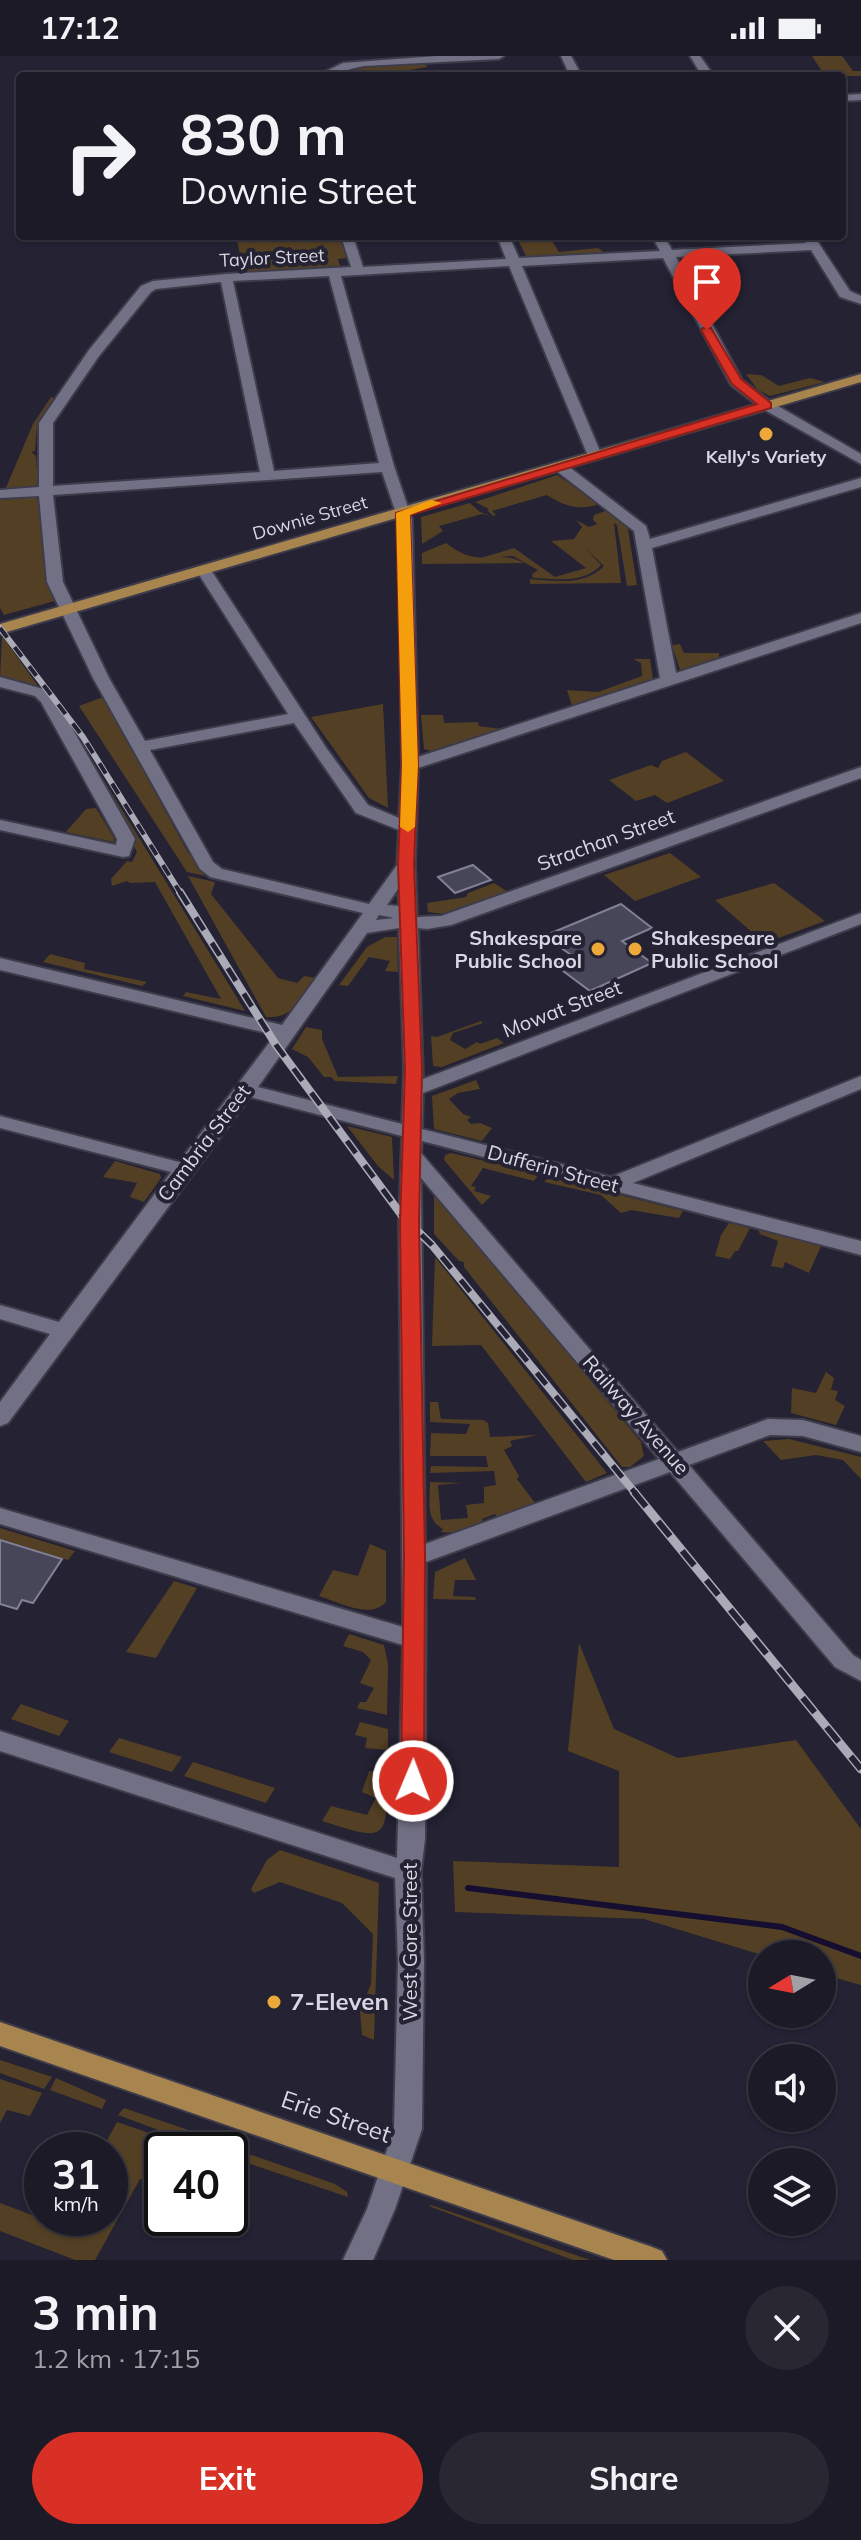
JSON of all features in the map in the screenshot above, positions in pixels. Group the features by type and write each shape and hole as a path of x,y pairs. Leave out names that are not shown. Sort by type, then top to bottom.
{"main road":[{"name":"Downie Street","path":"0,629 861,378"},
{"name":"Erie Street","path":"0,2034 652,2260"}],"street":[{"path":"330,72 343,66 364,63 433,65 499,56"},
{"path":"348,240 358,271"},
{"path":"505,240 595,456"},
{"path":"660,240 728,372 766,405 861,460"},
{"path":"811,241 845,294 861,300"},
{"name":"Taylor Street","path":"45,491 46,423 94,353 138,298 146,289 164,283 668,254 811,241"},
{"name":"West Gore Street","path":"334,272 387,467 403,513 410,765 406,865 413,1090 409,1223 415,1640 412,1839 408,1872 411,1961 408,2129 358,2260"},
{"path":"226,278 268,475"},
{"path":"559,466 641,529 669,681"},
{"path":"0,494 387,467"},
{"path":"644,546 861,482"},
{"path":"45,491 53,569 67,609 101,678 206,865 216,873 374,910 394,910 410,921"},
{"path":"204,570 362,809 408,828"},
{"path":"410,765 861,618"},
{"path":"0,682 41,693 48,699 126,839 123,852 0,825"},
{"path":"140,747 299,717"},
{"name":"Strachan Street","path":"361,928 410,921 427,924 445,921 861,772"},
{"name":"Cambria Street","path":"0,1418 183,1169 246,1090 406,865"},
{"name":"Mowat Street","path":"413,1090 861,918"},
{"path":"0,964 286,1032"},
{"path":"610,1185 861,1082"},
{"name":"Dufferin Street","path":"246,1090 413,1144 610,1185 861,1248"},
{"path":"0,1122 183,1169"},
{"name":"Railway Avenue","path":"413,1144 844,1661 861,1672"},
{"path":"0,1312 65,1331"},
{"path":"414,1557 768,1427 803,1428 861,1444"},
{"path":"0,1516 415,1640"},
{"path":"0,1741 408,1872"}],"shaded area":[{"path":"812,56 842,56 853,71 861,71 861,76 846,76 846,72 822,72"},
{"path":"423,63 428,67 396,72 345,72 370,65"},
{"path":"237,240 341,240 348,258 338,259 340,266 244,272"},
{"path":"552,241 559,252 598,248 605,253 527,258 519,242"},
{"path":"746,374 761,375 779,386 810,378 825,382 770,396 758,390"},
{"path":"51,397 55,398 37,426 35,451 31,452 36,456 38,484 29,489 5,490 33,424"},
{"path":"557,475 599,504 572,506 547,495 492,511 496,515 493,516 489,509 475,502"},
{"path":"36,497 58,600 4,615 0,608 0,500"},
{"path":"470,503 491,516 482,514 439,526 443,531 422,544 421,517"},
{"path":"608,510 627,523 637,585 627,586 617,525 614,523 621,583 530,584 530,579 569,581 588,577 604,566 584,547 601,565 586,575 569,579 533,578 532,574 538,570 513,556 481,558 514,548 555,577 586,568 551,541 574,539 582,527 576,520 589,527 597,524 593,520 594,515"},
{"path":"446,543 469,556 505,557 524,563 422,564 422,553"},
{"path":"2,636 41,690 0,679"},
{"path":"680,644 684,653 719,653 719,658 680,670 672,645"},
{"path":"633,659 650,659 653,679 572,706 567,690 598,692 642,676 641,663"},
{"path":"103,697 187,851 206,876 187,872 79,706"},
{"path":"383,704 388,808 369,798 311,717"},
{"path":"421,715 443,715 444,723 478,722 479,726 501,729 431,751 424,749"},
{"path":"78,738 245,1011 183,996 186,992 221,999 155,882 127,881 112,886 111,879 127,861 132,862 137,852"},
{"path":"686,752 724,781 667,803 655,795 636,801 609,780 651,765 658,768 662,761"},
{"path":"96,808 114,842 66,832 86,809"},
{"path":"670,853 701,877 635,901 604,875"},
{"path":"188,876 215,882 211,894 278,978 297,983 304,976 317,978 290,1011 276,1017 266,1017"},
{"path":"494,883 508,892 444,914 428,912 427,903 466,897 468,893"},
{"path":"774,883 825,921 721,959 761,944 761,940 715,900"},
{"path":"385,937 397,937 398,972 385,971 390,961 369,957 348,986 339,985 367,947"},
{"path":"50,954 85,963 84,969 147,982 142,986 43,962"},
{"path":"481,1021 483,1023 453,1033 450,1040 465,1049 477,1042 480,1044 497,1038 504,1043 442,1067 433,1066 431,1036 437,1037"},
{"path":"306,1027 322,1030 322,1039 338,1077 398,1076 396,1084 335,1081 324,1077 308,1057 292,1049"},
{"path":"476,1080 480,1089 458,1093 449,1099 463,1114 471,1117 467,1120 471,1124 480,1123 492,1128 482,1141 434,1129 432,1096"},
{"path":"347,1126 392,1137 394,1180 378,1166"},
{"path":"451,1153 539,1174 534,1181 483,1168 471,1186 476,1187 474,1191 491,1196 482,1205 444,1160 445,1155"},
{"path":"115,1161 160,1174 161,1178 144,1202 130,1197 137,1183 103,1177"},
{"path":"549,1177 683,1211 679,1218 631,1210 621,1213 601,1195 544,1182"},
{"path":"434,1191 641,1442 644,1456 630,1467 622,1467 464,1267 464,1262 459,1261 434,1234"},
{"path":"729,1223 750,1228 730,1259 715,1256 721,1235"},
{"path":"758,1230 821,1246 809,1273 785,1262 783,1268 771,1266 778,1241 760,1234"},
{"path":"435,1257 607,1473 586,1482 481,1345 432,1346"},
{"path":"826,1372 834,1378 831,1390 838,1391 835,1400 845,1406 836,1425 791,1413 792,1388 816,1393"},
{"path":"430,1402 438,1402 441,1419 483,1420 488,1423 490,1437 538,1435 510,1441 512,1446 504,1450 519,1476 517,1479 535,1503 498,1518 495,1514 482,1519 483,1523 468,1529 441,1532 443,1529 431,1515 430,1482 462,1483 438,1485 441,1520 468,1518 466,1505 484,1503 484,1487 496,1485 494,1471 430,1473 431,1466 488,1467 486,1456 430,1456 431,1433 466,1434 470,1424 430,1422"},
{"path":"789,1439 861,1457 861,1479 843,1460 816,1455 781,1460 763,1441"},
{"path":"0,1528 75,1551 68,1560 0,1539"},
{"path":"370,1544 386,1551 386,1602 372,1610 363,1610 319,1596 333,1570 358,1576"},
{"path":"465,1558 476,1580 455,1580 453,1596 475,1597 476,1600 433,1599 435,1572"},
{"path":"174,1581 197,1588 156,1658 126,1652"},
{"path":"349,1634 384,1645 388,1664 387,1715 357,1708 360,1702 366,1702 374,1688 360,1683 371,1660 363,1652 343,1646"},
{"path":"579,1643 614,1729 678,1758 796,1740 861,1829 861,1985 836,1978 836,1940 748,1940 748,1951 644,1919 455,1912 453,1861 619,1867 619,1771 568,1751"},
{"path":"21,1704 69,1721 59,1736 11,1719"},
{"path":"360,1722 388,1729 388,1750 365,1748 367,1738 355,1735"},
{"path":"119,1738 182,1757 172,1772 109,1752"},
{"path":"193,1762 275,1788 266,1803 184,1776"},
{"path":"369,1771 387,1774 386,1813 378,1831 359,1832 322,1821 331,1806 367,1815 376,1798 362,1792"},
{"path":"280,1850 379,1883 374,2040 362,2035 360,2011 371,1984 373,1934 342,1903 280,1882 254,1893 251,1889 267,1860"},
{"path":"0,2060 52,2077 44,2089 0,2073"},
{"path":"56,2078 106,2100 102,2109 50,2090"},
{"path":"0,2079 42,2093 30,2116 7,2110 0,2123"},
{"path":"124,2108 191,2131 164,2132 118,2115"},
{"path":"117,2122 146,2132 144,2180 140,2179 128,2201 128,2132 112,2132"},
{"path":"248,2154 335,2184 347,2192 348,2197 248,2163"},
{"path":"0,2203 24,2212 24,2236 108,2236 95,2260 75,2260 0,2231"},
{"path":"431,2205 590,2260 573,2260"}],"building":[{"path":"473,865 491,880 455,893 438,877"},
{"name":"Shakespare Public School","path":"621,904 652,928 622,941 652,963 590,991 555,965 574,957 544,936"},
{"path":"0,1540 62,1559 33,1603 22,1600 17,1609 0,1604"}],"waterway":[{"path":"468,1888 782,1927 861,1956"}],"railway":[{"path":"0,628 83,737 181,894"},
{"path":"180,892 276,1045 403,1217 432,1245 636,1494"},
{"path":"634,1492 861,1769"}],"slow traffic":[{"path":"408,827 410,765 403,513 436,503"}],"place":[{"name":"Kelly's Variety","path":"766,434"},
{"name":"Shakespare Public School","path":"598,949"},
{"name":"Shakespeare Public School","path":"635,949"},
{"name":"7-Eleven","path":"274,2002"}],"route":[{"path":"413,1781 415,1640 409,1223 414,1069 406,865 410,765 403,513 766,405 745,390 728,372 707,330"}]}
